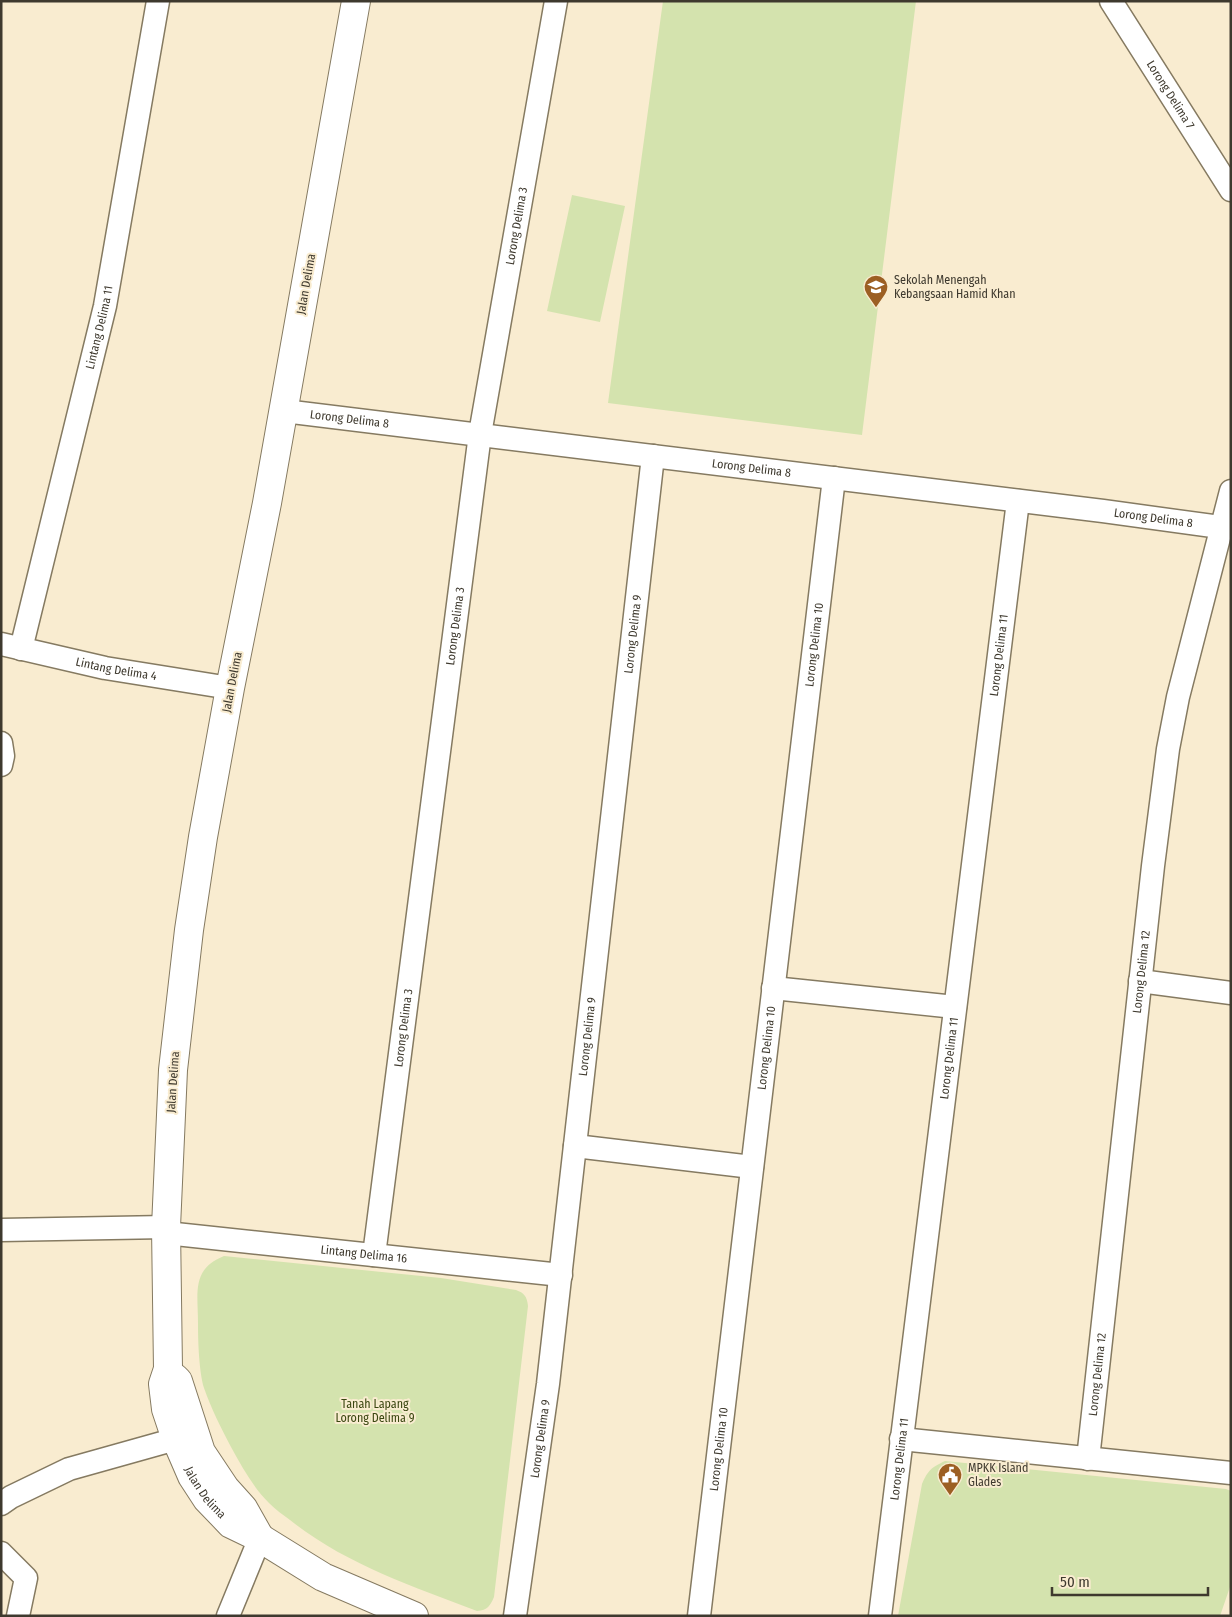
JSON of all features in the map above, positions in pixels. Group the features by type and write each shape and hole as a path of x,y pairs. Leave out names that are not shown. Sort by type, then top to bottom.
{"street":[{"name":"Lintang Delima 11","path":"11,646 105,306 158,1"},
{"name":"Jalan Delima","path":"356,1 284,411 203,837 188,939 173,1070 166,1230 168,1369 164,1384 166,1408 176,1439 192,1476 207,1499 232,1524 260,1538 323,1577 414,1616"},
{"name":"Lorong Delima 3","path":"374,1255 480,434 556,1"},
{"name":"Lorong Delima 7","path":"1111,1 1231,190"},
{"name":"Lorong Delima 8","path":"284,411 1220,527"},
{"name":"Lorong Delima 9","path":"515,1616 548,1384 561,1275 653,456"},
{"name":"Lorong Delima 10","path":"699,1616 834,478"},
{"name":"Lorong Delima 12","path":"1088,1459 1153,866 1170,740 1178,697 1220,527 1231,491"},
{"name":"Lorong Delima 11","path":"880,1616 1018,501"},
{"name":"Lintang Delima 4","path":"11,646 105,668 230,688"},
{"path":"1,743 4,756 1,765"},
{"path":"1140,981 1231,993"},
{"path":"774,988 955,1007"},
{"path":"575,1146 752,1168"},
{"name":"Lintang Delima 16","path":"1,1230 166,1230 561,1275"},
{"name":"Jalan Delima","path":"168,1369 178,1381 201,1452 225,1488 243,1508 260,1538"},
{"path":"1,1504 11,1497 69,1469 176,1439"},
{"path":"902,1439 1231,1473"},
{"path":"228,1616 260,1538"},
{"path":"1,1552 26,1578 18,1616"}],"green space":[{"path":"663,1 916,1 862,435 608,403"},
{"path":"572,195 625,206 600,322 547,311"},
{"name":"Tanah Lapang Lorong Delima 9","path":"224,1256 441,1278 516,1290 525,1295 528,1306 494,1597 486,1609 477,1611 356,1562 311,1536 276,1510 258,1490 239,1462 220,1425 204,1388 201,1373 197,1302 199,1283 201,1275 206,1268 213,1261"},
{"path":"945,1461 1231,1491 1231,1584 1220,1616 898,1616 922,1484 926,1475 931,1470"}],"place":[{"name":"Sekolah Menengah Kebangsaan Hamid Khan","path":"876,308"},
{"name":"MPKK Island Glades","path":"950,1496"}]}
